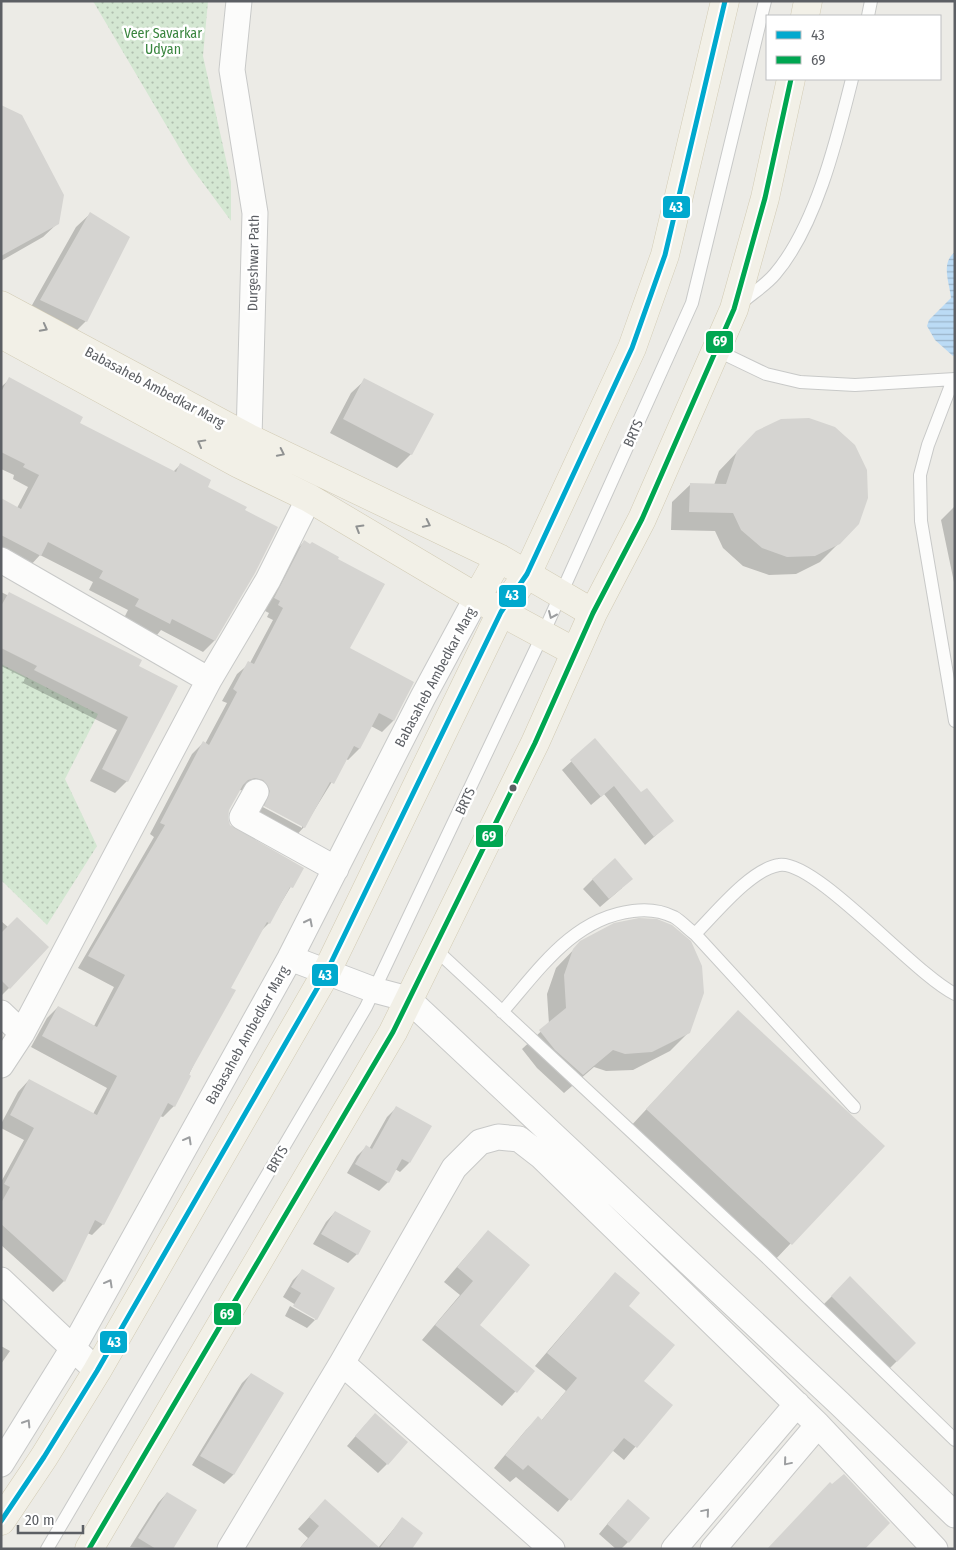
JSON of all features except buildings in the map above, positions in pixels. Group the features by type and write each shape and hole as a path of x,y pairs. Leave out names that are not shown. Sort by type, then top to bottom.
{"main road":[{"path":"527,574 632,348 665,255 725,1"},
{"path":"805,15 808,1"},
{"path":"89,1549 388,1040 435,949 542,729 593,613 642,519 734,309 764,198 791,80"},
{"name":"Babasaheb Ambedkar Marg","path":"3,312 249,438 499,558 593,613"},
{"name":"Babasaheb Ambedkar Marg","path":"1,334 239,464 309,498 542,636 575,652"},
{"name":"Babasaheb Ambedkar Marg","path":"477,597 499,558"},
{"name":"Babasaheb Ambedkar Marg","path":"1,1522 97,1371 326,973 501,612 527,574"}],"street":[{"name":"Durgeshwar Path","path":"239,1 232,70 255,213 249,438 239,464"},
{"path":"1,1066 22,1033 209,680 268,580 309,498"},
{"path":"1,560 209,680"},
{"name":"Babasaheb Ambedkar Marg","path":"1,1464 73,1348 290,958 423,697 477,597"},
{"path":"256,792 242,817 336,869"},
{"path":"290,958 374,990 408,999 839,1403 955,1515"},
{"path":"1,1014 22,1033"},
{"path":"230,1549 342,1363 454,1168 480,1142 498,1137 519,1139 541,1156 797,1404 935,1549"},
{"path":"1,1280 97,1371"},
{"path":"342,1363 552,1549"},
{"path":"674,1549 797,1404"},
{"path":"720,1546 818,1425"}],"lane":[{"name":"BRTS","path":"46,1549 374,990 542,636 692,303 765,1"},
{"path":"868,15 871,1"},
{"path":"734,309 775,275 808,218 826,173 852,80"},
{"path":"716,350 766,374 800,382 855,384 954,379 928,445 920,475 921,521 955,721"},
{"path":"695,934 761,872 780,864 799,870 826,887 919,969 955,994"},
{"path":"502,1012 565,941 588,925 619,913 650,909 674,917 695,934 854,1107"},
{"path":"435,949 763,1254 955,1440"}],"green space":[{"name":"Veer Savarkar Udyan","path":"93,1 208,1 203,56 231,182 231,221 189,164"},
{"path":"1,664 98,714 65,779 97,846 47,925 1,880"}],"water":[{"path":"955,252 955,354 953,356 935,340 927,326 929,320 951,298 947,268 950,257"}],"transit line":[{"name":"43","path":"1,1521 44,1457 97,1371 326,973 501,612 527,574 632,348 665,255 725,1"},
{"name":"69","path":"89,1549 393,1032 535,743 593,613 642,519 734,309 765,198 791,80"}]}
